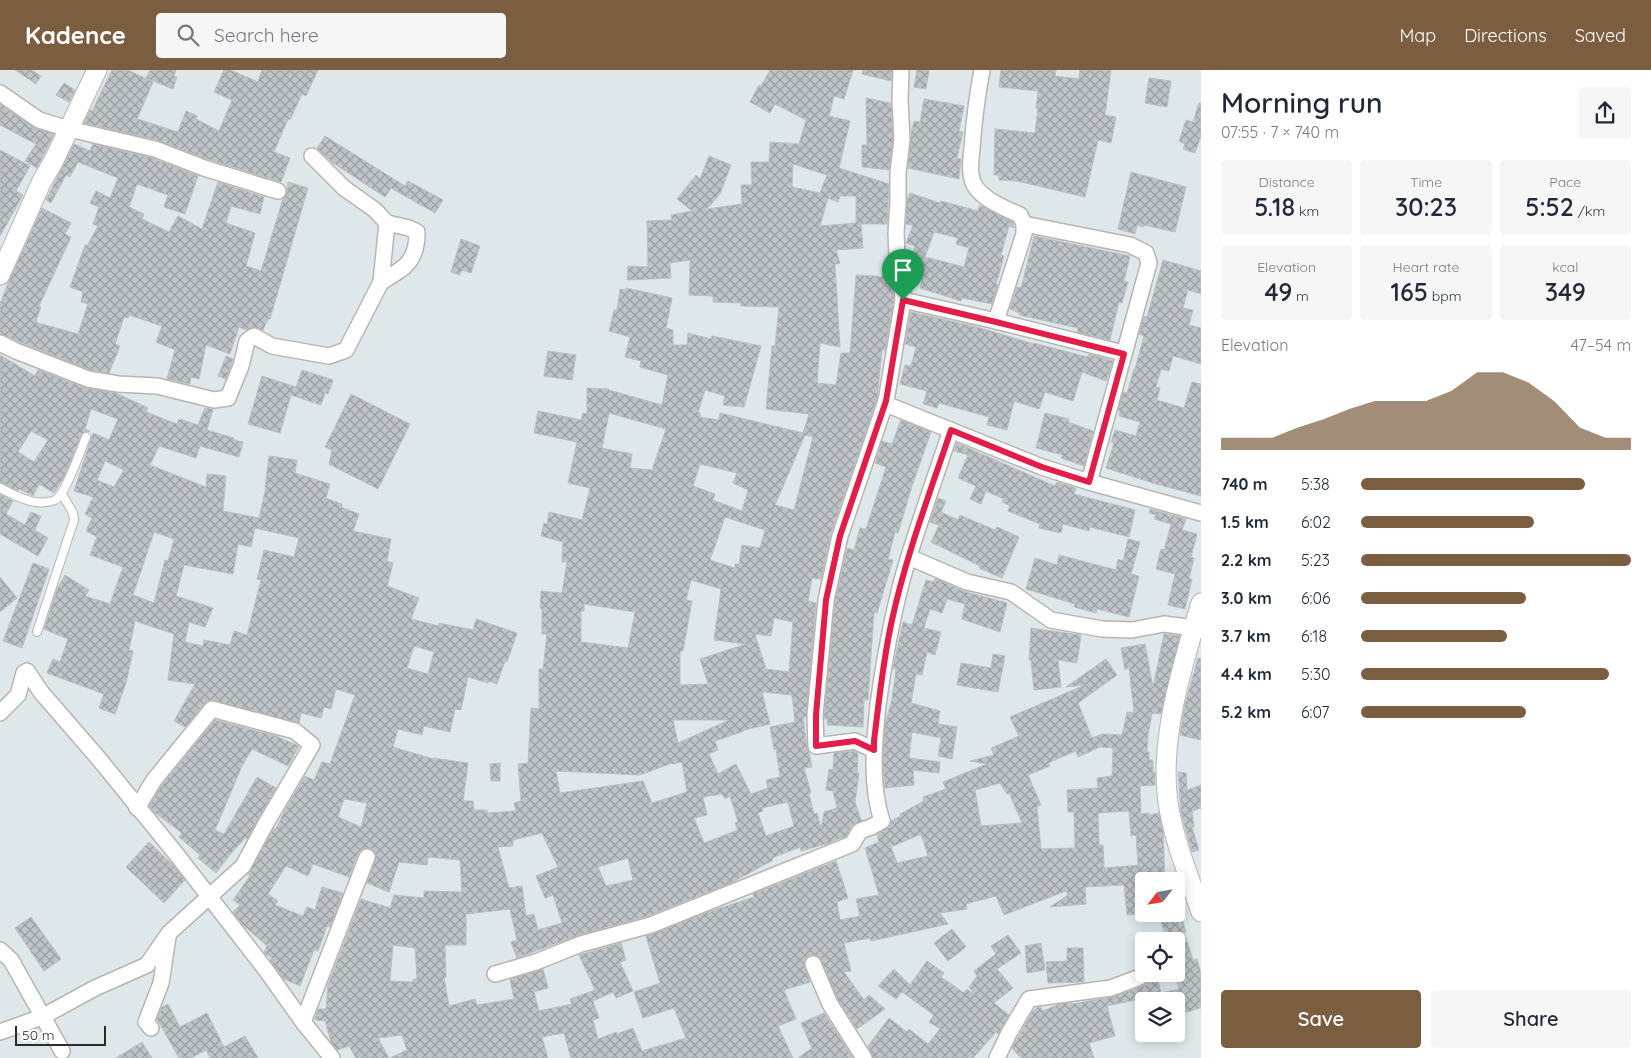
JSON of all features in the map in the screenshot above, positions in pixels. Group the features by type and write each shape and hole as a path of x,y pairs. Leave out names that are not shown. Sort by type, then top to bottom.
{"street":[{"path":"2,262 97,70"},
{"path":"874,750 855,741 816,746 816,715 826,600 840,536 886,401 903,300 896,233 898,172 902,139 901,70"},
{"path":"982,70 975,108 971,160 972,180 982,194 997,205 1020,216 1024,224 1024,234 996,322"},
{"path":"0,93 39,120 155,149 204,168 278,191"},
{"path":"312,156 344,188 375,210 387,223 409,228 417,232 417,245 414,255 407,265 381,282"},
{"path":"0,342 16,351 88,379 118,384 157,386 214,400 228,398 241,366 247,341 251,337 254,336 272,346 329,356 346,350 381,282 387,223"},
{"path":"1024,224 1130,245 1146,253 1149,264 1089,482"},
{"path":"903,300 1124,354"},
{"path":"886,401 888,405 1042,467 1201,513"},
{"path":"495,974 536,962 581,944 651,925 852,844 860,831 882,821 876,804 874,741 882,674 892,620 909,557 951,430"},
{"path":"909,557 967,582 1012,592 1051,620 1102,629 1132,630 1164,624 1194,628"},
{"path":"1201,604 1170,723 1167,772 1168,802 1178,840 1198,891 1201,912"},
{"path":"0,713 18,695 24,674 27,671 41,692 99,759 209,897 332,1058"},
{"path":"0,1032 42,1017 96,988 147,965 169,933 243,866 312,745 295,731 212,709 154,780 137,808"},
{"path":"303,1022 367,857"},
{"path":"151,1028 146,1022 162,983 169,933"},
{"path":"0,950 11,960 62,1051"},
{"path":"813,964 830,1004 864,1058"},
{"path":"997,1058 1029,998 1111,988 1135,979"}],"lane":[{"path":"0,488 38,503 55,500 62,494 86,437"},
{"path":"37,632 74,520 73,513 62,494"}],"building":[{"path":"15,70 32,70 41,76 36,84"},
{"path":"112,70 128,70 153,82 137,119 178,132 186,111 197,116 196,119 219,131 232,100 214,92 224,70 231,70 258,82 262,70 318,70 306,96 302,94 290,120 288,119 274,152 290,158 281,182 207,159 157,140 84,123"},
{"path":"150,70 176,70 174,76 177,77 173,89 146,78"},
{"path":"770,70 853,70 844,99 834,96 829,116 850,121 839,168 889,184 887,224 861,224 863,248 836,250 840,263 835,264 840,347 820,343 817,383 836,385 841,353 850,353 856,275 892,277 894,299 885,350 882,350 877,399 831,533 821,579 812,578 808,601 816,603 806,717 803,717 812,767 804,768 811,793 809,794 814,814 817,813 821,829 824,812 837,808 833,791 826,790 829,769 833,770 834,753 853,751 858,753 857,773 859,773 855,802 861,820 863,820 852,826 846,836 801,851 800,847 772,858 773,860 733,882 648,916 579,935 517,958 511,942 517,940 510,909 466,914 466,945 445,945 446,977 444,977 449,1006 475,999 477,1005 514,999 510,979 543,969 548,988 534,992 539,1011 572,1004 570,999 595,990 579,955 621,943 626,960 620,962 633,991 616,998 613,992 593,1001 599,1018 593,1020 598,1039 633,1028 642,1051 686,1038 674,1008 643,1018 634,992 660,983 646,936 708,912 754,897 753,894 836,861 848,898 837,902 840,920 860,916 856,899 879,895 865,848 879,842 877,835 889,827 891,821 924,801 923,797 946,789 943,782 987,764 970,761 994,755 991,748 1019,736 1010,717 1085,685 1066,687 1106,659 1117,675 1078,703 1092,738 1102,734 1122,735 1127,712 1134,713 1129,667 1125,670 1121,648 1145,644 1153,687 1164,634 1180,636 1161,714 1152,713 1148,735 1147,752 1149,752 1149,760 1153,760 1155,785 1140,786 1141,814 1159,813 1163,832 1165,872 1135,872 1135,914 1127,915 1124,885 1085,887 1086,904 1050,907 1068,895 1066,891 1004,915 996,896 966,904 967,909 940,913 948,924 871,941 870,938 844,943 851,971 844,972 864,1000 869,995 885,1009 857,1029 838,1000 821,960 815,955 809,956 804,963 810,982 784,990 796,1019 778,1026 793,1058 571,1058 564,1033 542,1037 548,1058 390,1058 407,1050 402,1035 378,1038 389,1058 356,1058 349,1046 337,1050 331,1042 325,1021 315,1020 318,1009 326,1009 328,985 361,899 390,908 394,895 424,898 424,891 462,892 460,860 428,857 427,865 399,862 389,892 367,883 376,856 370,848 362,849 358,853 349,877 313,864 308,876 286,866 268,894 278,901 275,905 303,916 307,907 315,910 322,887 343,893 330,927 327,926 318,951 314,950 300,986 284,979 270,960 272,958 264,953 267,946 242,924 233,912 240,905 233,900 250,876 248,874 274,828 276,829 305,776 314,780 322,762 330,764 355,695 336,689 331,709 324,707 321,718 301,713 299,723 210,700 205,703 185,727 174,721 195,684 168,680 174,634 135,621 129,650 133,651 126,683 115,714 99,708 104,694 47,673 53,659 60,662 68,639 44,629 57,589 65,575 89,590 85,596 110,604 123,567 90,555 97,537 86,531 92,518 85,514 93,497 74,491 93,433 109,440 118,419 91,409 85,429 90,431 81,435 65,475 54,493 39,484 33,496 0,482 0,355 35,376 38,370 85,388 116,393 148,408 146,412 177,424 179,419 198,425 205,408 213,409 207,430 243,442 239,457 200,446 196,458 159,446 150,465 206,487 207,474 226,476 223,511 259,518 266,487 269,456 297,460 295,473 330,484 326,498 342,504 341,507 359,514 353,531 391,539 387,561 393,563 387,586 419,598 411,619 439,626 439,623 473,630 476,619 517,633 497,684 468,677 461,710 455,709 450,732 424,726 422,735 398,729 393,747 433,759 468,763 463,801 473,801 474,810 487,810 487,813 516,811 514,803 521,801 518,764 528,763 531,708 539,709 539,669 543,669 547,634 542,634 541,591 562,593 567,562 562,562 563,542 541,536 544,523 547,524 549,512 582,520 590,488 568,483 577,442 534,433 538,411 581,420 583,413 587,414 587,388 609,389 662,405 668,375 640,367 641,361 625,357 630,337 609,331 614,310 617,310 620,289 626,290 626,288 672,298 666,328 673,330 673,345 687,345 688,333 711,339 712,336 761,346 744,407 723,405 725,396 705,390 698,412 700,417 719,420 720,413 803,433 809,414 766,409 772,346 775,346 779,307 741,306 741,303 713,302 713,296 689,295 690,260 670,263 671,278 627,280 628,266 648,267 647,221 672,220 671,215 692,211 677,199 696,175 700,179 709,156 731,165 720,194 707,209 742,204 741,185 752,185 751,162 769,162 770,142 799,144 806,120 775,104 770,113 750,102 759,85 761,86","holes":["793,164 827,175 820,193 792,187","840,196 856,196 856,223 820,226 828,198 838,202","609,413 666,429 652,470 630,468 632,454 602,448","31,431 48,440 34,462 18,452","805,435 813,437 794,510 775,505","105,461 124,470 114,487 97,480","700,464 737,473 733,483 748,490 742,511 713,500 715,494 693,486","725,517 765,530 760,548 742,545 739,564 735,564 735,568 710,560","255,528 299,538 294,557 264,550 257,579 261,580 247,635 234,631 230,645 204,640 203,646 185,642 189,622 205,627 213,608 176,596 184,565 233,574 238,544 251,547","154,532 174,539 168,561 165,560 154,603 133,595","691,580 721,589 714,640 746,644 700,659 708,684 680,685 680,651 683,651 692,601 686,600","584,604 635,612 628,648 581,642 581,611 584,611","774,618 793,622 789,672 766,669 755,634 771,636","414,646 434,652 428,674 407,668","762,692 792,695 795,722 770,727 774,749 776,749 780,777 766,780 768,788 751,794 736,764 718,774 709,754 718,750 715,741 744,730 770,724","673,720 729,720 678,743","1100,747 1113,748 1112,776 1097,778 1098,788 1067,790 1068,812 1074,812 1075,848 1041,849 1037,807 1041,805 1028,775 1050,766 1048,763 1076,751 1078,757","682,762 687,792 652,803 643,781 560,793 556,771 640,775 672,763","1000,783 1007,794 1009,793 1022,823 981,826 975,790","722,794 725,799 730,796 738,822 735,823 738,830 704,843 694,818 707,815 703,797","344,799 367,803 361,827 338,817","788,802 794,826 766,836 758,813 763,811 762,808","1129,811 1131,836 1136,835 1138,865 1104,868 1103,845 1099,845 1098,813","542,833 558,867 536,876 545,898 553,895 562,923 538,930 534,914 526,916 522,886 509,888 498,847 513,846 513,840","921,834 928,856 897,863 891,847","628,858 633,880 606,886 598,867","393,945 415,948 417,979 413,979 413,982 390,981"]},
{"path":"863,70 892,70 891,81 862,74"},
{"path":"917,70 929,70 926,89 914,87"},
{"path":"1001,70 1056,70 1055,76 1079,79 1080,70 1111,70 1105,115 1116,117 1111,143 1098,140 1085,197 1017,181 999,180 999,175 994,175 995,129 1035,133 1038,108 1036,108 1038,91 999,87"},
{"path":"1149,78 1171,81 1167,107 1145,103"},
{"path":"64,83 75,90 69,102 56,95"},
{"path":"866,98 891,103 893,139 889,170 862,167 862,145 867,145"},
{"path":"924,99 964,106 959,131 963,132 957,158 961,159 959,179 908,168 914,121 920,122"},
{"path":"1199,103 1201,103 1201,136 1195,153 1183,149 1185,144 1179,141 1186,120 1193,122"},
{"path":"0,104 34,128 54,134 37,168 25,161 36,144 0,125"},
{"path":"325,136 405,186 408,181 443,200 435,213 391,188 385,197 333,163 317,148"},
{"path":"74,144 90,151 93,144 152,158 198,176 185,214 164,207 168,195 137,184 129,207 144,214 142,219 169,232 178,216 202,229 218,182 264,197 260,214 231,206 226,223 255,233 246,266 261,271 283,199 287,193 288,182 308,188 270,319 268,319 263,330 254,327 246,330 239,327 230,354 206,345 199,379 191,377 190,384 167,379 175,350 156,342 162,326 129,315 128,318 124,317 115,344 120,346 109,373 90,370 0,334 0,304 42,208 71,223 65,234 71,237 39,306 41,307 36,320 38,323 78,334 88,304 81,302 83,292 70,287 85,245 87,246 98,226 93,224 99,207 90,203 96,191 110,198 118,178 78,162 70,177 66,175 51,203 46,200"},
{"path":"0,150 30,166 16,191 23,195 0,236"},
{"path":"1131,172 1186,187 1175,232 1144,225 1143,227 1137,225 1135,234 1118,229"},
{"path":"910,193 940,203 941,201 978,211 979,206 984,207 1013,222 1014,228 1009,226 1001,255 1004,256 992,304 962,298 961,301 920,288 925,271 909,267 915,246 906,243 913,225 906,224 907,200","holes":["934,232 958,238 956,244 969,248 964,267 925,257"]},
{"path":"1034,236 1130,256 1124,281 1128,282 1122,303 1119,302 1110,340 1077,332 1078,328 1019,315 1019,313 1010,309 1017,287 1021,288"},
{"path":"461,239 480,246 471,273 462,270 460,275 451,272"},
{"path":"1163,260 1201,271 1201,294 1188,290 1183,308 1193,310 1189,325 1201,328 1201,364 1173,356 1169,371 1161,369 1156,387 1160,388 1157,400 1184,408 1192,382 1201,384 1201,496 1106,468 1114,443 1111,442 1115,430 1136,436 1140,422 1119,416 1120,411 1118,410 1123,392 1127,393 1135,369 1144,336 1139,334 1144,316 1147,317"},
{"path":"911,312 977,327 1087,357 1089,354 1113,361 1106,381 1082,372 1073,401 1045,392 1039,409 1014,401 1007,430 987,425 989,417 939,403 937,408 923,404 927,391 900,384 905,365 911,366 916,347 905,344"},
{"path":"548,351 576,355 572,380 544,376"},
{"path":"226,356 233,359 226,379 218,376"},
{"path":"302,370 333,380 328,394 325,393 321,405 291,395 280,433 248,424 262,376 296,387"},
{"path":"351,394 410,424 378,489 329,464 332,450 325,447"},
{"path":"1045,413 1069,419 1068,422 1093,431 1084,466 1061,458 1063,455 1036,448"},
{"path":"901,420 931,432 898,533 895,532 888,559 893,560 877,613 874,612 868,700 864,700 863,727 827,725 828,719 824,719 824,715 835,601 847,548 854,550 860,528 866,529 886,467 875,463 882,441 892,444"},
{"path":"957,443 1055,486 1057,482 1076,488 1074,494 1135,510 1129,537 1090,527 1089,531 1063,524 1061,533 1039,528 1040,524 1008,511 1010,506 1002,502 1004,499 986,491 981,504 970,499 976,486 958,478 968,455 954,451"},
{"path":"0,494 13,501 6,514 25,525 31,512 41,516 35,530 48,538 38,556 0,534"},
{"path":"938,498 946,501 941,512 958,520 960,515 995,530 997,527 1019,537 1002,578 931,542 939,525 930,522"},
{"path":"1150,509 1186,519 1182,530 1197,534 1191,557 1194,558 1189,579 1192,579 1185,609 1168,605 1175,574 1156,569 1161,549 1164,550 1171,524 1154,519 1156,515 1149,513"},
{"path":"1128,539 1140,542 1131,574 1139,576 1129,617 1097,609 1096,613 1074,607 1075,604 1026,589 1035,558 1057,565 1059,555 1116,570 1118,559 1123,561"},
{"path":"33,563 49,569 22,648 3,641"},
{"path":"0,577 17,598 0,612"},
{"path":"935,578 963,591 1007,603 1000,632 962,619 965,604 947,599 942,613 930,609 924,628 941,632 935,655 927,652 922,675 916,674 911,703 940,711 938,724 957,727 952,759 938,756 941,738 912,732 909,758 940,762 939,773 913,770 914,785 885,788 883,763 885,725 892,699 896,669 893,668 903,622 912,625 926,580 934,582"},
{"path":"1031,628 1081,635 1077,663 1058,660 1061,687 1034,690 1031,660 1029,660"},
{"path":"993,654 1005,656 998,692 957,685 961,663 991,668"},
{"path":"1198,658 1201,659 1201,740 1180,735 1185,704"},
{"path":"215,720 276,736 299,746 288,766 252,749 242,766 215,830 224,834 257,777 276,788 247,839 245,838 216,873 198,858 200,855 179,837 182,833 149,806 162,785"},
{"path":"500,763 500,781 491,781 490,764"},
{"path":"1178,772 1186,773 1187,790 1201,785 1201,808 1192,811 1194,827 1192,827 1199,850 1192,852 1181,813"},
{"path":"149,842 172,864 185,880 164,903 126,867"},
{"path":"31,917 61,959 44,971 15,928"},
{"path":"1161,922 1183,922 1186,932 1184,932 1164,932"},
{"path":"952,929 966,947 948,961 934,943"},
{"path":"1008,935 1021,953 997,969 1013,988 994,1003 1009,1015 998,1034 996,1032 973,1058 873,1058 868,1046 889,1018 907,1032 909,1029 928,1044 940,1029 929,1022 934,1015 902,992 896,999 878,986 894,969 910,985 927,961 944,973 941,977 964,993 967,989 975,995 969,987 977,976 974,971 996,954 991,946"},
{"path":"1185,935 1193,960 1197,959 1201,973 1201,1008 1185,1012 1185,992 1166,992 1179,989 1177,982 1185,982"},
{"path":"1041,943 1045,970 1027,973 1025,946"},
{"path":"1067,948 1083,948 1084,982 1048,983 1046,962 1067,961"},
{"path":"1148,982 1158,982 1161,992 1135,992 1135,1000 1107,1006 1115,1036 1089,1043 1094,1058 1021,1058 1012,1048 1033,1011 1038,1007 1043,1011 1059,1004 1072,1004 1112,997 1146,985"},
{"path":"168,1004 180,1027 207,1013 224,1047 245,1036 258,1058 210,1058 206,1050 191,1058 179,1058 157,1019 162,1007"},
{"path":"824,1013 853,1058 798,1058 812,1048 801,1023"},
{"path":"142,1042 152,1058 116,1058"}],"route":[{"path":"903,300 1124,354 1089,482 1042,467 951,430 909,557 892,620 882,674 874,750 855,741 816,746 816,715 826,600 840,536 886,401 903,300"}]}
